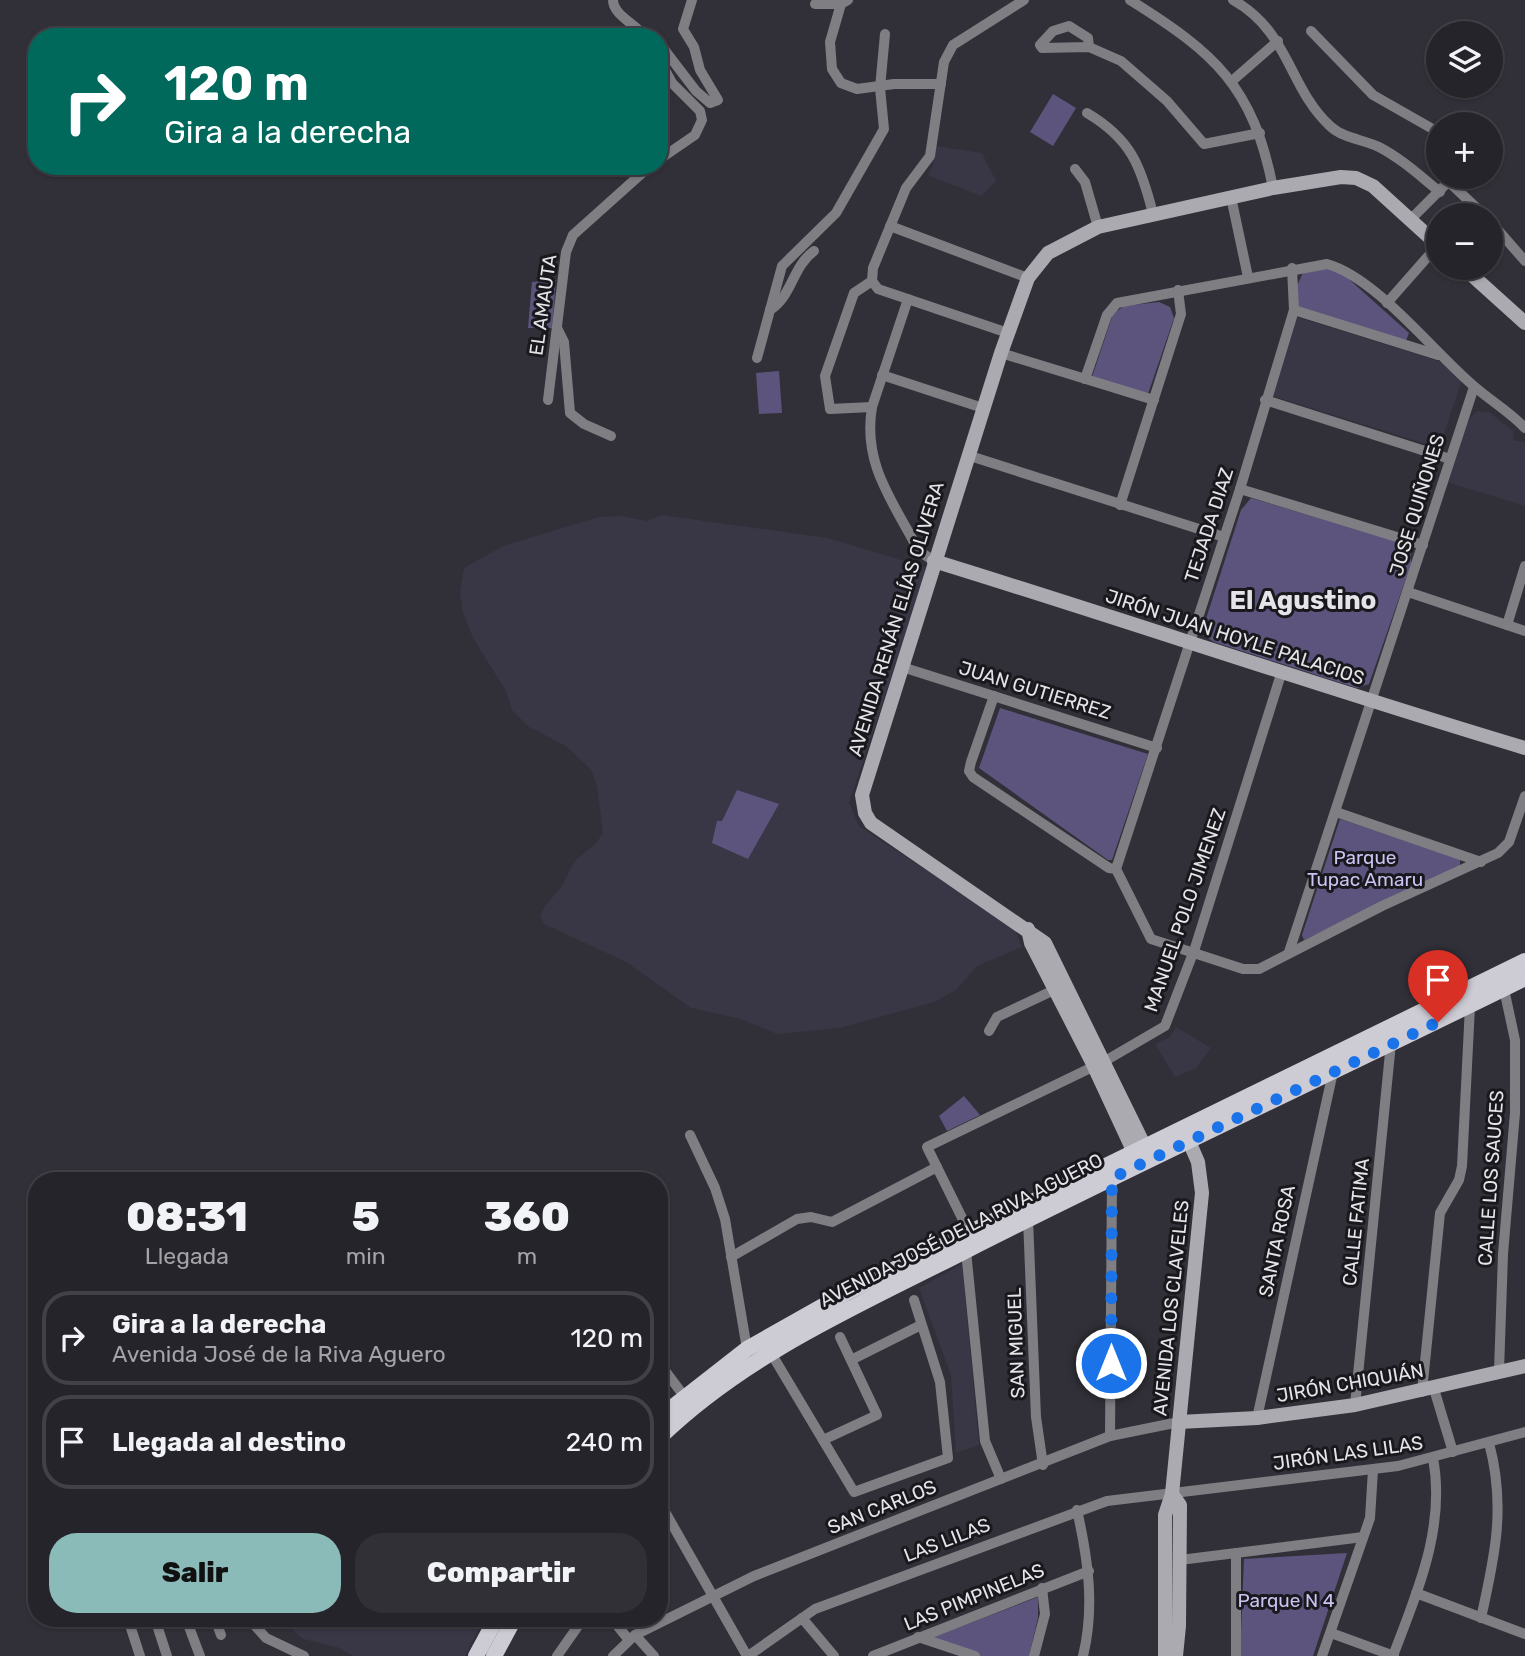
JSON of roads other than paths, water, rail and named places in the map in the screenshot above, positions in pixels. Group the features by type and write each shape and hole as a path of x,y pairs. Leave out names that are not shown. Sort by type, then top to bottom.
{"main road":[{"name":"AVENIDA JOSÉ DE LA RIVA AGUERO","path":"668,1431 743,1370 771,1353 1028,1219 1072,1191 1187,1135 1525,961"},
{"name":"AVENIDA JOSÉ DE LA RIVA AGUERO","path":"1187,1135 1333,1072 1525,978"},
{"name":"AVENIDA JOSÉ DE LA RIVA AGUERO","path":"668,1410 747,1349 848,1292 969,1232 1112,1178 1143,1156"},
{"path":"476,1656 492,1627"},
{"path":"494,1656 510,1627"}],"street":[{"path":"613,0 616,11 636,28"},
{"path":"668,54 696,91 710,103 718,100 700,70 694,47 683,29 692,0"},
{"path":"1008,333 878,289 872,281 873,268 906,188 930,156 944,62 953,45 1024,0"},
{"path":"1130,0 1203,49 1232,81 1260,133 1273,188"},
{"path":"1233,0 1258,18 1278,41 1308,96 1333,129 1398,158 1440,192"},
{"path":"815,4 845,2 830,42 831,69 841,83 857,89 894,84 941,84"},
{"path":"1311,31 1373,95 1426,125"},
{"path":"757,358 782,266 836,213 884,130 880,88 886,34"},
{"path":"1232,81 1278,41"},
{"path":"1089,47 1121,61 1147,82 1184,120 1199,141 1209,144 1260,133"},
{"path":"668,76 700,111 702,120 695,135 668,154"},
{"path":"1087,113 1119,134 1133,152 1153,214"},
{"path":"1075,169 1085,182 1098,227 1273,188 1356,178 1373,186 1426,233"},
{"name":"EL AMAUTA","path":"548,400 566,252 573,235 640,175"},
{"path":"1412,218 1443,189"},
{"path":"1460,189 1473,203"},
{"path":"1231,197 1248,277"},
{"path":"890,226 1028,278"},
{"name":"AVENIDA RENÁN ELÍAS OLIVERA","path":"1098,227 1048,253 1028,278 967,455 862,794 865,814 871,823 1045,943 1058,989 1100,1063 1143,1156"},
{"path":"1503,236 1525,261"},
{"path":"770,310 786,297 803,260 814,251"},
{"path":"1387,303 1426,259"},
{"path":"1085,379 1113,306 1123,301 1292,268 1327,264 1342,268 1387,303 1474,387 1521,424 1525,411"},
{"path":"782,266 796,272"},
{"name":"TEJADA DIAZ","path":"1116,869 1240,489 1294,310 1292,268"},
{"path":"1477,280 1525,323"},
{"path":"872,281 854,293 825,376 830,409 873,407"},
{"path":"1120,505 1181,314 1178,290"},
{"path":"908,299 873,407 870,423 872,459 914,542 922,553 934,561"},
{"path":"1294,310 1444,356"},
{"path":"557,328 564,342 570,413 584,424 611,436"},
{"path":"1001,352 1154,400"},
{"path":"882,375 983,408"},
{"name":"JOSE QUIÑONES","path":"1289,952 1474,387"},
{"path":"1265,400 1450,458"},
{"path":"967,455 1224,537"},
{"path":"1240,489 1423,545"},
{"name":"JIRÓN JUAN HOYLE PALACIOS","path":"934,561 1191,640 1371,702 1525,748"},
{"path":"1507,625 1525,566"},
{"path":"1408,592 1525,631"},
{"name":"JUAN GUTIERREZ","path":"902,667 1157,748"},
{"name":"MANUEL POLO JIMENEZ","path":"937,1167 927,1147 1100,1063 1166,1026 1192,954 1282,671"},
{"path":"994,696 971,762 969,771 973,777 1099,862 1116,869 1147,935 1156,942 1251,970 1504,849 1525,796"},
{"path":"1336,812 1481,862"},
{"path":"989,1031 997,1017 1058,989"},
{"name":"CALLE LOS SAUCES","path":"1499,1371 1503,1254 1515,1113 1515,1040 1504,989"},
{"path":"1453,1452 1428,1390 1440,1213 1459,1180 1462,1166 1470,1006"},
{"name":"CALLE FATIMA","path":"1355,1405 1391,1043"},
{"name":"SANTA ROSA","path":"1257,1418 1333,1072"},
{"path":"690,1135 715,1188 725,1219 747,1349"},
{"name":"AVENIDA LOS CLAVELES","path":"1165,1656 1165,1515 1172,1494 1202,1193 1199,1162 1187,1135"},
{"path":"731,1257 784,1224 811,1217 832,1222 937,1167 969,1232"},
{"path":"1110,1436 1112,1178"},
{"name":"SAN MIGUEL","path":"1028,1219 1036,1417 1043,1465"},
{"path":"966,1251 985,1441 1001,1479"},
{"path":"771,1353 854,1492 948,1458 940,1382 914,1300"},
{"path":"851,1360 921,1325"},
{"path":"823,1440 877,1415 840,1337"},
{"name":"JIRÓN CHIQUIÁN","path":"1179,1422 1257,1418 1355,1405 1525,1366"},
{"path":"668,1375 684,1396"},
{"name":"SAN CARLOS","path":"668,1618 713,1595 1110,1436 1179,1422"},
{"name":"JIRÓN LAS LILAS","path":"1172,1494 1373,1470 1433,1458 1525,1432"},
{"path":"1480,1618 1494,1561 1500,1507 1496,1470 1489,1443"},
{"path":"1331,1633 1393,1656 1433,1542 1437,1478 1433,1458"},
{"path":"1322,1656 1370,1518 1373,1470"},
{"name":"AVENIDA LOS CLAVELES","path":"1172,1494 1180,1505 1176,1656"},
{"name":"LAS LILAS","path":"748,1656 816,1609 1077,1510 1107,1501 1172,1494"},
{"path":"1077,1510 1089,1571 1088,1626 1083,1656"},
{"path":"668,1528 713,1595 748,1656"},
{"path":"1180,1560 1363,1537"},
{"path":"1236,1656 1237,1553"},
{"name":"LAS PIMPINELAS","path":"873,1656 1089,1571"},
{"path":"1034,1656 1045,1614 1042,1588"},
{"path":"1416,1593 1525,1634"},
{"path":"802,1618 834,1656"},
{"path":"131,1627 140,1656"},
{"path":"158,1627 167,1656"},
{"path":"189,1627 200,1656"},
{"path":"218,1627 221,1635"},
{"path":"257,1627 267,1638 304,1656"},
{"path":"557,1656 577,1627"},
{"path":"621,1627 654,1656"},
{"name":"SAN CARLOS","path":"612,1656 632,1637 651,1627"},
{"path":"918,1637 975,1656"}],"district":[{"name":"El Agustino","path":"1303,600"}],"park label":[{"name":"Parque Tupac Amaru","path":"1365,868"},
{"name":"Parque N 4","path":"1286,1600"}]}
